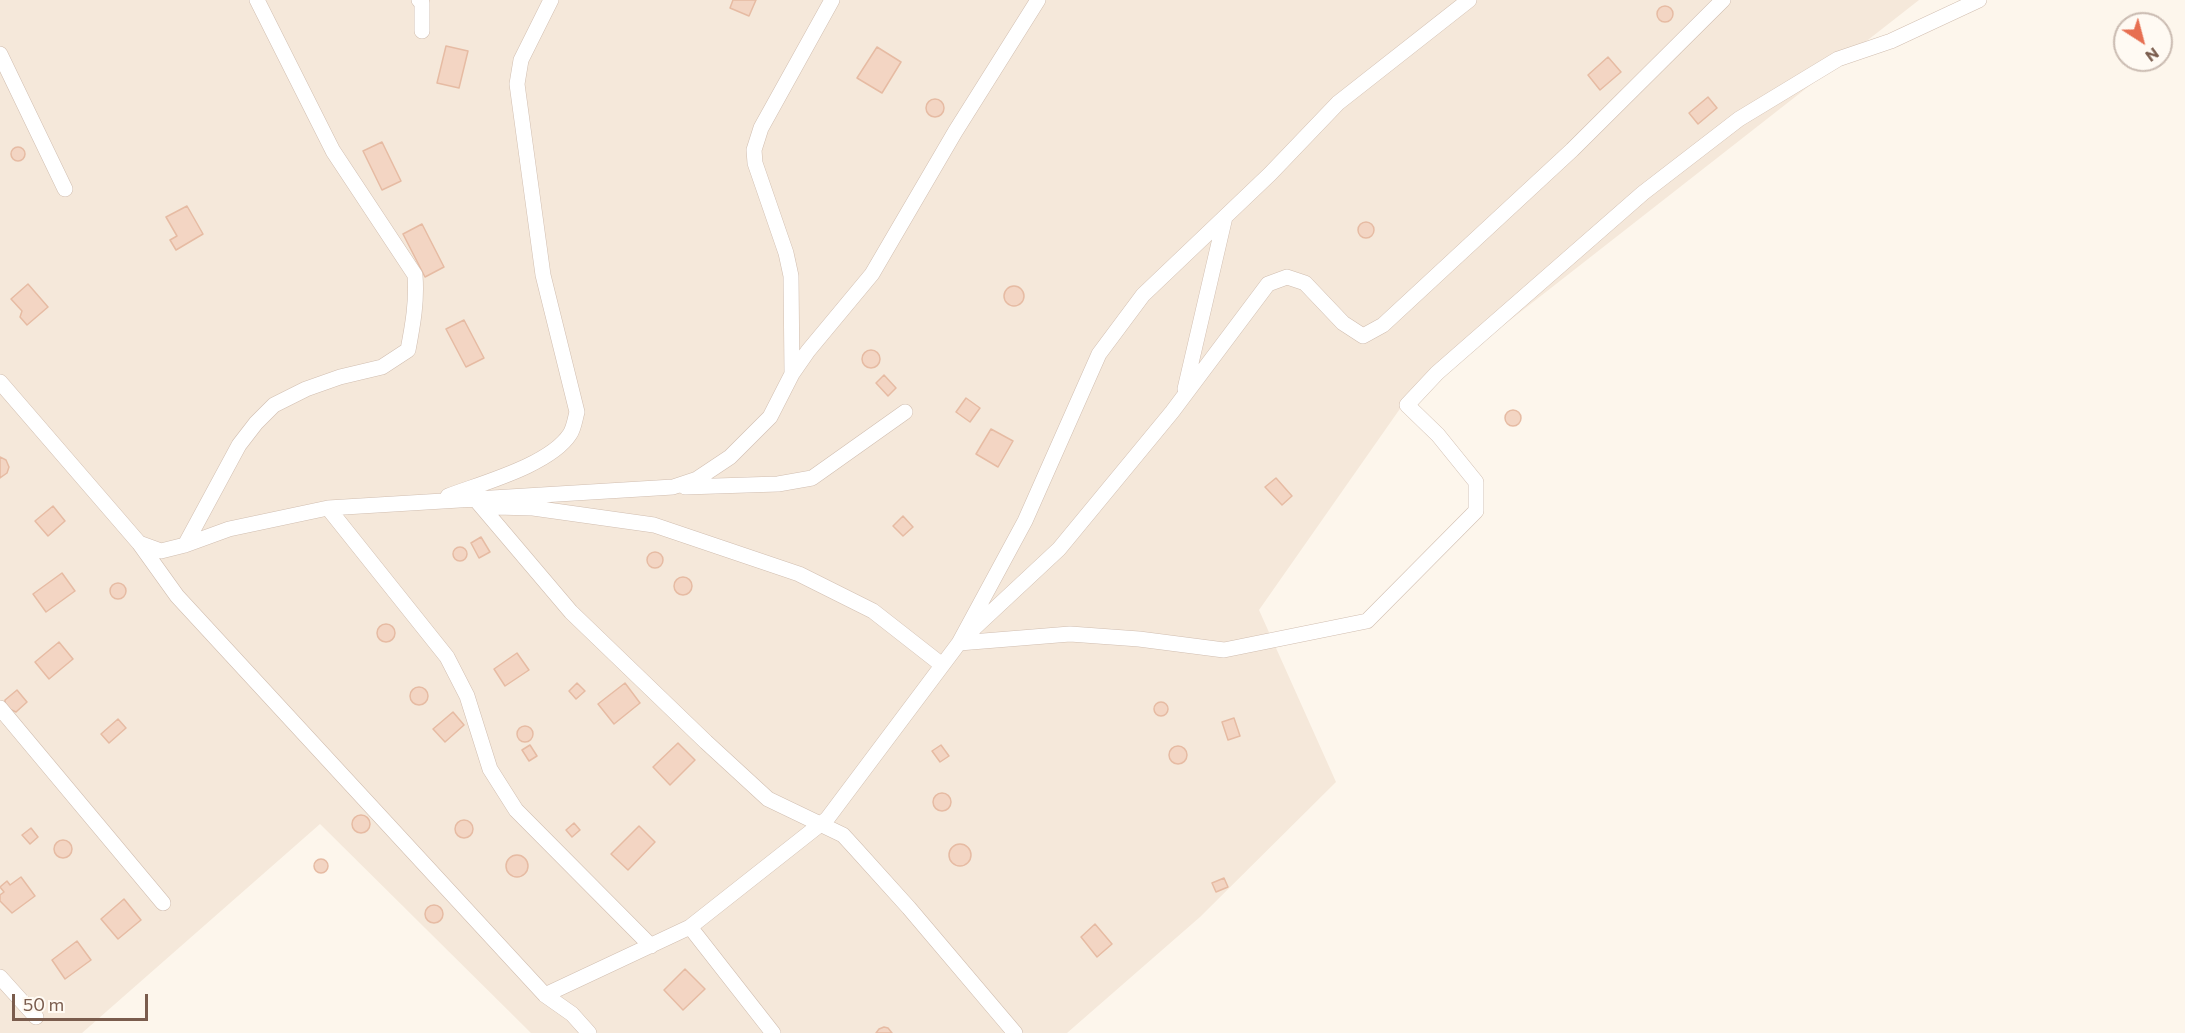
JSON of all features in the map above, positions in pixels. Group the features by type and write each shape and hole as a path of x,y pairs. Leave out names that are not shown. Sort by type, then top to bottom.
{"street":[{"path":"185,545 239,445 274,405 340,377 382,367 408,350 413,326 417,295 415,275 333,151 257,0"},
{"path":"419,0 422,3 422,31"},
{"path":"434,502 536,462 553,452 571,433 577,412 543,275 517,84 521,60 551,0"},
{"path":"792,374 791,276 786,254 755,163 754,150 761,128 832,0"},
{"path":"673,487 697,479 730,457 770,417 792,374 808,351 872,274 955,132 1038,0"},
{"path":"959,643 1025,520 1099,354 1143,295 1270,174 1338,103 1469,0"},
{"path":"545,995 690,927 821,825 959,643 1059,549 1184,396 1268,284 1287,277 1305,283 1344,323 1363,336 1383,325 1572,150 1723,0"},
{"path":"959,643 1070,634 1139,639 1224,650 1367,621 1476,511 1476,482 1438,435 1407,405 1437,373 1642,193 1739,119 1838,59 1891,41 1980,0"},
{"path":"0,54 65,189"},
{"path":"1184,396 1225,217"},
{"path":"0,382 139,543 177,596 545,995 572,1014 589,1033"},
{"path":"479,503 673,487 778,484 812,478 905,412"},
{"path":"139,543 161,551 229,529 328,508 434,502 533,508 654,525 799,574 873,611 942,665"},
{"path":"479,503 571,612 768,799 843,835 909,908 1015,1033"},
{"path":"328,508 447,657 467,696 490,769 516,810 651,946"},
{"path":"0,708 163,903"},
{"path":"690,927 773,1033"},
{"path":"0,977 36,1017"}],"shaded area":[{"path":"0,0 1919,0 1404,403 1259,610 1336,782 1200,917 1067,1033 531,1033 320,824 82,1033 0,1033"}],"building":[{"path":"733,0 756,0 749,16 730,8"},
{"path":"1665,6 1671,8 1673,14 1671,20 1665,22 1659,20 1657,14 1659,8"},
{"path":"446,46 468,51 459,88 437,83"},
{"path":"877,47 901,62 882,93 857,78"},
{"path":"1608,57 1621,72 1600,90 1588,75"},
{"path":"1708,97 1717,108 1698,124 1689,113"},
{"path":"935,99 941,102 944,108 941,114 935,117 929,114 926,108 929,102"},
{"path":"382,142 401,181 382,190 363,151"},
{"path":"15,147 21,147 25,154 21,161 15,161 11,157 11,151"},
{"path":"187,206 203,234 176,250 170,240 177,236 166,217"},
{"path":"1366,222 1372,224 1374,230 1372,236 1366,238 1360,236 1358,230 1360,224"},
{"path":"422,224 444,267 425,277 403,234"},
{"path":"28,284 48,307 27,325 20,317 22,311 11,299"},
{"path":"1014,286 1021,289 1024,296 1021,303 1014,306 1007,303 1004,296 1007,289"},
{"path":"464,320 484,358 466,367 446,329"},
{"path":"871,350 877,353 880,359 877,365 871,368 865,365 862,359 865,353"},
{"path":"884,375 896,388 888,396 876,383"},
{"path":"966,398 980,408 970,422 956,412"},
{"path":"1513,410 1519,412 1521,418 1519,424 1513,426 1507,424 1505,418 1507,412"},
{"path":"991,429 1013,441 998,467 976,454"},
{"path":"0,457 6,460 9,467 7,473 0,478"},
{"path":"1276,478 1292,496 1282,505 1265,487"},
{"path":"53,506 65,521 48,536 35,521"},
{"path":"903,516 913,527 903,536 893,526"},
{"path":"481,537 490,552 479,558 471,543"},
{"path":"457,547 463,547 467,554 463,561 457,561 453,557 453,551"},
{"path":"652,552 658,552 663,560 661,566 652,568 647,563 647,557"},
{"path":"62,573 75,591 46,612 33,594"},
{"path":"683,577 689,580 692,586 689,592 683,595 677,592 674,586 677,580"},
{"path":"118,583 124,585 126,591 124,597 118,599 112,597 110,591 112,585"},
{"path":"386,624 392,627 395,633 392,639 386,642 380,639 377,633 380,627"},
{"path":"59,642 73,659 49,679 35,662"},
{"path":"517,653 529,670 505,686 494,669"},
{"path":"577,683 585,691 576,699 569,691"},
{"path":"625,683 640,703 614,724 598,704"},
{"path":"419,687 425,690 428,696 425,702 419,705 413,702 410,696 413,690"},
{"path":"17,690 27,702 16,712 5,707 5,700"},
{"path":"1161,702 1166,704 1168,709 1166,714 1161,716 1156,714 1154,709 1156,704"},
{"path":"453,712 464,725 445,742 433,729"},
{"path":"1234,718 1240,736 1228,740 1222,722"},
{"path":"118,719 126,728 109,743 101,734"},
{"path":"522,726 528,726 533,734 531,740 522,742 517,737 517,731"},
{"path":"678,743 695,760 670,785 653,767"},
{"path":"530,745 537,756 529,761 522,750"},
{"path":"941,745 949,756 940,762 932,751"},
{"path":"1178,746 1184,749 1187,755 1184,761 1178,764 1172,761 1169,755 1172,749"},
{"path":"942,793 948,796 951,802 948,808 942,811 936,808 933,802 936,796"},
{"path":"357,815 365,815 370,820 368,831 357,833 352,828 352,820"},
{"path":"464,820 470,823 473,829 470,835 464,838 458,835 455,829 458,823"},
{"path":"574,823 580,830 572,837 566,830"},
{"path":"639,826 655,842 628,870 611,854"},
{"path":"31,828 38,837 30,844 22,835"},
{"path":"59,840 67,840 72,845 70,856 59,858 54,853 54,845"},
{"path":"960,844 968,847 971,855 968,863 960,866 952,863 949,855 952,847"},
{"path":"517,855 525,858 528,866 525,874 517,877 509,874 506,866 509,858"},
{"path":"321,859 326,861 328,866 326,871 321,873 316,871 314,866 316,861"},
{"path":"21,877 35,896 12,913 0,901 0,895 4,892 0,887 7,881 10,885"},
{"path":"1224,878 1228,887 1216,892 1212,883"},
{"path":"124,899 141,920 118,939 101,919"},
{"path":"430,905 438,905 443,910 441,921 430,923 425,918 425,910"},
{"path":"1095,924 1112,944 1097,957 1081,937"},
{"path":"77,941 91,960 65,979 52,960"},
{"path":"685,969 705,989 683,1010 664,990"},
{"path":"884,1027 892,1033 876,1033 879,1029"}]}
